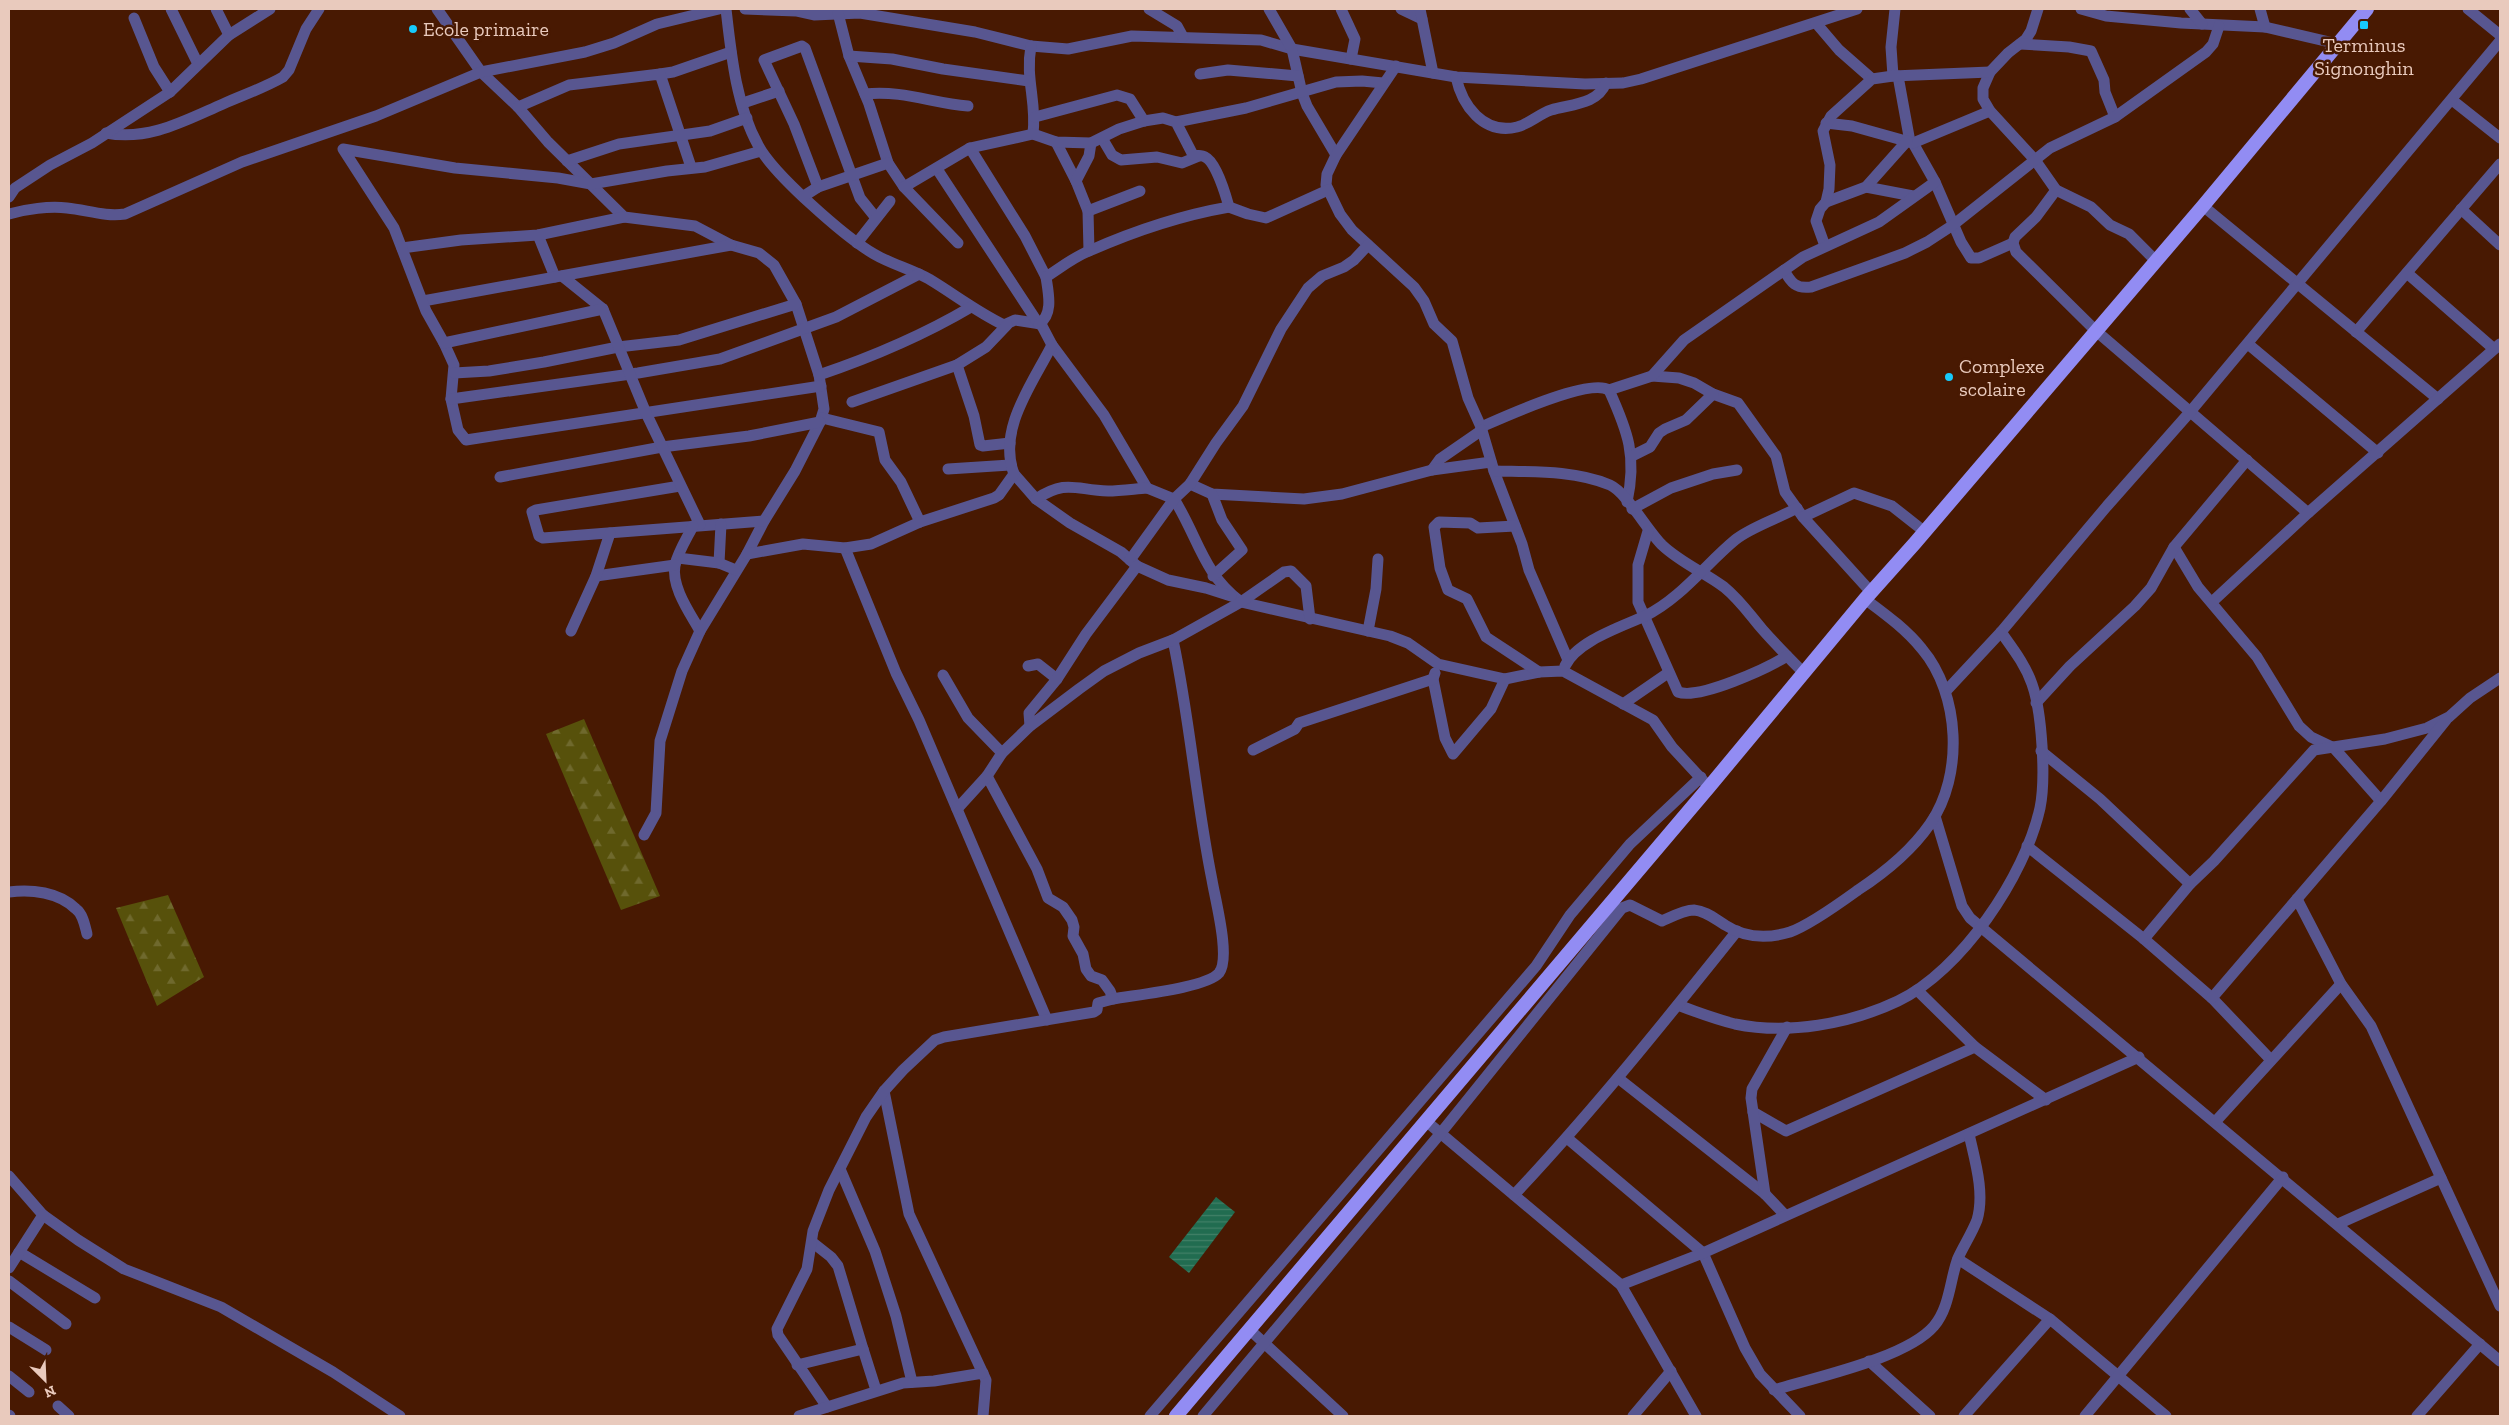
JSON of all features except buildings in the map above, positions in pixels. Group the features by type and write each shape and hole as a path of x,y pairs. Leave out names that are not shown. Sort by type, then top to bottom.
{"highway":[{"path":"1176,1416 1426,1121 1705,782 1804,673 1868,596 1925,532 2203,206 2367,9"}],"street":[{"path":"171,9 198,64"},
{"path":"216,9 229,35"},
{"path":"9,197 15,188 50,165 106,134 170,92 255,12 270,9"},
{"path":"106,134 123,137 141,135 176,126 283,77 289,70 306,30 319,9"},
{"path":"436,9 481,72 518,107 567,161 624,217"},
{"path":"9,214 38,209 65,208 113,216 125,214 242,162 305,139 325,134 420,98 481,72 585,52 614,43 657,24 719,9"},
{"path":"726,9 731,52 747,118 761,151 774,167 857,243 883,259 919,274 971,307 1007,325"},
{"path":"745,9 796,11 814,15 885,13 1031,46 1068,49 1132,36 1266,41 1292,49 1456,77 1536,82 1606,83 1650,77 1857,9"},
{"path":"1149,9 1177,26 1183,37"},
{"path":"1269,9 1292,49 1302,93 1336,155"},
{"path":"1341,9 1355,39 1351,59"},
{"path":"1401,9 1421,14 1433,73"},
{"path":"1895,9 1891,47 1895,76 1910,142 1935,182 1953,225 1971,258 1979,258 2013,243"},
{"path":"2038,9 2031,31 1990,72 1984,83 1982,93 1990,110 2034,160 2056,190 2090,207 2110,225 2130,234 2155,260"},
{"path":"2081,9 2106,16 2219,26 2265,27 2338,44"},
{"path":"2190,9 2202,24"},
{"path":"2260,9 2265,27"},
{"path":"2468,9 2500,35"},
{"path":"838,13 849,56 865,94 888,163 904,187 958,243"},
{"path":"134,18 154,67 170,92"},
{"path":"1816,23 1839,50 1872,79"},
{"path":"1784,270 1788,279 1796,286 1816,286 1905,253 1953,225 2056,144 2115,117 2209,50 2219,26"},
{"path":"1946,691 2001,632 2106,506 2248,344 2500,40"},
{"path":"2020,44 2069,47 2090,51 2104,80 2105,92 2115,117"},
{"path":"818,187 765,59 804,46 864,206 876,218"},
{"path":"1031,46 1028,66 1029,81 1034,100 1033,134"},
{"path":"518,107 569,85 673,72 731,52"},
{"path":"849,56 892,59 943,69 1029,81"},
{"path":"1150,1416 1536,966 1570,915 1624,851 1705,782 1672,747 1657,724 1623,704 1565,665 1492,467 1482,429 1468,398 1452,341 1434,324 1424,301 1414,287 1368,245 1340,214 1328,190 1326,185 1328,174 1336,155 1396,66"},
{"path":"1200,74 1228,70 1298,76"},
{"path":"1825,246 1816,221 1820,209 1826,202 1831,178 1823,131 1826,123 1872,79 1895,76 1990,72"},
{"path":"660,74 691,167"},
{"path":"1456,77 1463,100 1476,117 1487,123 1508,128 1522,125 1547,112 1573,107 1598,96 1602,93 1606,83"},
{"path":"904,187 970,148 1033,134 1056,142 1096,141 1144,121 1163,118 1176,122 1246,108 1336,82 1362,81 1383,83"},
{"path":"743,103 779,91"},
{"path":"865,94 890,92 908,94 938,102 968,106"},
{"path":"1035,116 1117,95 1130,99 1144,121"},
{"path":"2452,100 2500,138"},
{"path":"1826,202 1866,187 1910,142 1990,110"},
{"path":"567,161 619,144 710,131 747,118"},
{"path":"1176,122 1193,155 1206,157 1212,166 1222,183 1229,207"},
{"path":"1826,123 1852,126 1910,142"},
{"path":"325,134 343,149 394,228 423,301 452,360 454,373 451,399 458,430 466,440 646,413 820,380 909,341 971,307"},
{"path":"1096,141 1121,160 1156,158 1182,163 1199,156"},
{"path":"1076,181 1096,141"},
{"path":"1056,142 1076,181 1088,211 1089,251"},
{"path":"852,402 957,365 986,347 1007,325 1015,320 1039,323 1046,318 1049,304 1046,277 1025,236 970,148"},
{"path":"343,149 456,168 558,178 591,184 691,167 705,167 761,151"},
{"path":"804,196 818,187 888,163"},
{"path":"2356,332 2500,164"},
{"path":"937,169 1052,345 1104,415 1147,488"},
{"path":"1652,376 1678,345 1784,270 1803,257 1879,222 1935,182"},
{"path":"1866,187 1913,196"},
{"path":"1088,211 1140,190"},
{"path":"1046,277 1089,251 1206,211 1229,207 1266,218 1328,190"},
{"path":"2056,190 2036,217 2015,237 2013,243 2016,252 2096,330 2308,513"},
{"path":"857,243 890,201"},
{"path":"2203,206 2438,399"},
{"path":"2461,210 2500,245"},
{"path":"402,248 461,240 538,235 624,217 694,226 731,245 754,250 774,265 796,304 820,380 824,409 821,420 795,471 700,631 682,671 657,756 658,802 656,813 644,835"},
{"path":"538,235 558,276 602,309 628,375 680,486 696,525"},
{"path":"423,301 731,245"},
{"path":"1030,726 1029,713 1058,679 1174,500 1190,484 1216,443 1243,406 1281,329 1308,288 1322,276 1349,264 1368,245"},
{"path":"2212,602 2308,513 2497,347 2407,272"},
{"path":"451,399 628,375 720,359 836,317 919,274"},
{"path":"454,373 489,371 618,347 679,340 796,304"},
{"path":"444,343 602,309"},
{"path":"2248,344 2378,452"},
{"path":"747,554 804,544 845,548 870,544 920,522 999,495 1012,470 1010,443 1017,411 1052,345"},
{"path":"957,365 974,416 980,444 983,446 1010,443"},
{"path":"1203,1416 1440,1134 1622,908 1630,906 1662,921 1692,910 1703,912 1737,931 1758,938 1792,931 1873,880 1921,835 1934,816 1946,791 1951,762 1952,726 1946,691 1924,650 1868,596 1800,513 1783,490 1776,456 1748,416 1733,400 1713,394 1694,383 1679,378 1652,376 1609,390 1604,388 1587,389 1545,400 1482,429 1440,459 1432,470"},
{"path":"1609,390 1625,428 1632,456 1630,506"},
{"path":"1632,456 1650,447 1659,433 1665,429 1686,420 1713,394"},
{"path":"500,477 662,447 749,436 821,420 879,432 884,460 901,482 920,522"},
{"path":"2036,702 2070,666 2135,606 2151,588 2174,547 2247,460"},
{"path":"1190,484 1212,494 1304,498 1324,497 1432,470 1492,467 1588,478 1614,487 1648,531 1676,558 1724,587 1744,606 1804,673"},
{"path":"948,469 1012,470 1036,499 1134,563 1168,580 1206,588 1238,600 1310,619 1368,631 1408,643 1438,664 1505,679 1565,665 1589,643 1630,621 1644,616 1680,591 1739,537 1854,493 1892,506 1925,532"},
{"path":"1630,506 1671,488 1713,474 1737,470"},
{"path":"680,486 533,511 541,538 764,521"},
{"path":"1036,499 1055,488 1067,486 1108,491 1147,488 1174,500 1213,576 1238,600"},
{"path":"1212,494 1222,520 1242,550 1213,576"},
{"path":"1515,526 1478,528 1470,523 1439,522 1434,526 1440,568 1448,590 1467,598 1486,637 1539,672"},
{"path":"719,563 721,524"},
{"path":"696,525 677,561 676,580 700,631"},
{"path":"1648,531 1638,565 1636,591 1638,602 1678,692 1685,694 1720,686 1759,672 1787,656"},
{"path":"571,631 596,576 610,533"},
{"path":"2174,547 2198,587 2257,657 2299,726 2311,737 2334,748 2381,801"},
{"path":"845,548 896,673 919,720 1047,1020"},
{"path":"1368,631 1376,589 1378,559"},
{"path":"596,576 677,561 719,563 736,570"},
{"path":"957,810 987,776 1002,753 1030,726 1104,671 1139,653 1173,640 1284,572 1290,571 1306,586 1310,619"},
{"path":"1678,1005 1736,1024 1771,1028 1854,1017 1890,1004 1917,990 1948,966 1982,928 2028,846 2041,805 2041,751 2036,702 2032,685 2018,655 2001,632"},
{"path":"826,1407 797,1366 778,1335 777,1329 807,1268 819,1212 866,1117 884,1091 936,1040 1094,1012 1097,1010 1098,1003 1201,983 1216,976 1223,964 1220,923 1207,855 1185,696 1173,640"},
{"path":"1028,666 1038,664 1058,679"},
{"path":"1438,664 1433,678 1445,738 1453,754 1491,709 1505,679"},
{"path":"1623,704 1668,673"},
{"path":"943,675 968,718 1002,753"},
{"path":"1253,750 1295,729 1300,723 1433,678"},
{"path":"2212,998 2381,801 2449,717 2470,698 2500,678"},
{"path":"2144,939 2190,884 2314,750 2404,735 2427,728 2449,717"},
{"path":"2041,751 2100,799 2190,884"},
{"path":"987,776 1037,869 1048,898 1062,907 1072,920 1074,936 1083,954 1086,969 1092,976 1102,980 1113,999"},
{"path":"1934,816 1962,906 1982,928 2284,1177 2500,1361"},
{"path":"2028,846 2144,939 2212,998 2271,1060"},
{"path":"9,892 36,890 65,901 78,909 87,934"},
{"path":"2297,900 2340,984 2371,1026 2500,1306"},
{"path":"1514,1195 1567,1138 1618,1078 1737,931"},
{"path":"2216,1122 2340,984"},
{"path":"1917,990 1975,1047 2046,1100"},
{"path":"1765,1194 1753,1112 1752,1089 1787,1027"},
{"path":"1753,1112 1786,1131 1975,1047"},
{"path":"1621,1285 1703,1253 2139,1057"},
{"path":"1618,1078 1765,1194 1785,1215"},
{"path":"884,1091 909,1214 983,1373 987,1386 983,1416"},
{"path":"1426,1121 1621,1285 1696,1416"},
{"path":"1774,1390 1869,1361 1906,1346 1923,1336 1935,1325 1943,1311 1958,1259 1977,1219 1979,1182 1969,1134"},
{"path":"1567,1138 1703,1253 1745,1348 1760,1374 1800,1416"},
{"path":"840,1169 878,1260 896,1316 912,1382"},
{"path":"9,1176 44,1214 78,1240 124,1269 221,1307 333,1372 400,1416"},
{"path":"2085,1416 2284,1177"},
{"path":"2338,1224 2441,1178"},
{"path":"9,1268 44,1214"},
{"path":"812,1242 831,1257 838,1266 876,1390"},
{"path":"19,1252 95,1298"},
{"path":"1958,1259 2050,1319 2166,1416"},
{"path":"9,1281 66,1324"},
{"path":"1964,1416 2050,1319"},
{"path":"9,1327 46,1350"},
{"path":"1250,1330 1336,1414"},
{"path":"2418,1416 2480,1344"},
{"path":"797,1366 863,1350"},
{"path":"1869,1361 1930,1416"},
{"path":"1633,1416 1671,1371"},
{"path":"799,1416 876,1390 912,1382 934,1381 983,1373"},
{"path":"9,1376 30,1392"},
{"path":"58,1406 69,1416"}],"green space":[{"path":"584,719 660,896 621,910 546,734"},
{"path":"168,895 204,977 157,1006 116,908"}],"shaded area":[{"path":"1216,1197 1235,1212 1189,1273 1169,1257"}],"place":[{"name":"Terminus Signonghin","path":"2364,25"},
{"name":"Ecole primaire","path":"413,29"},
{"name":"Complexe scolaire","path":"1949,377"}]}
